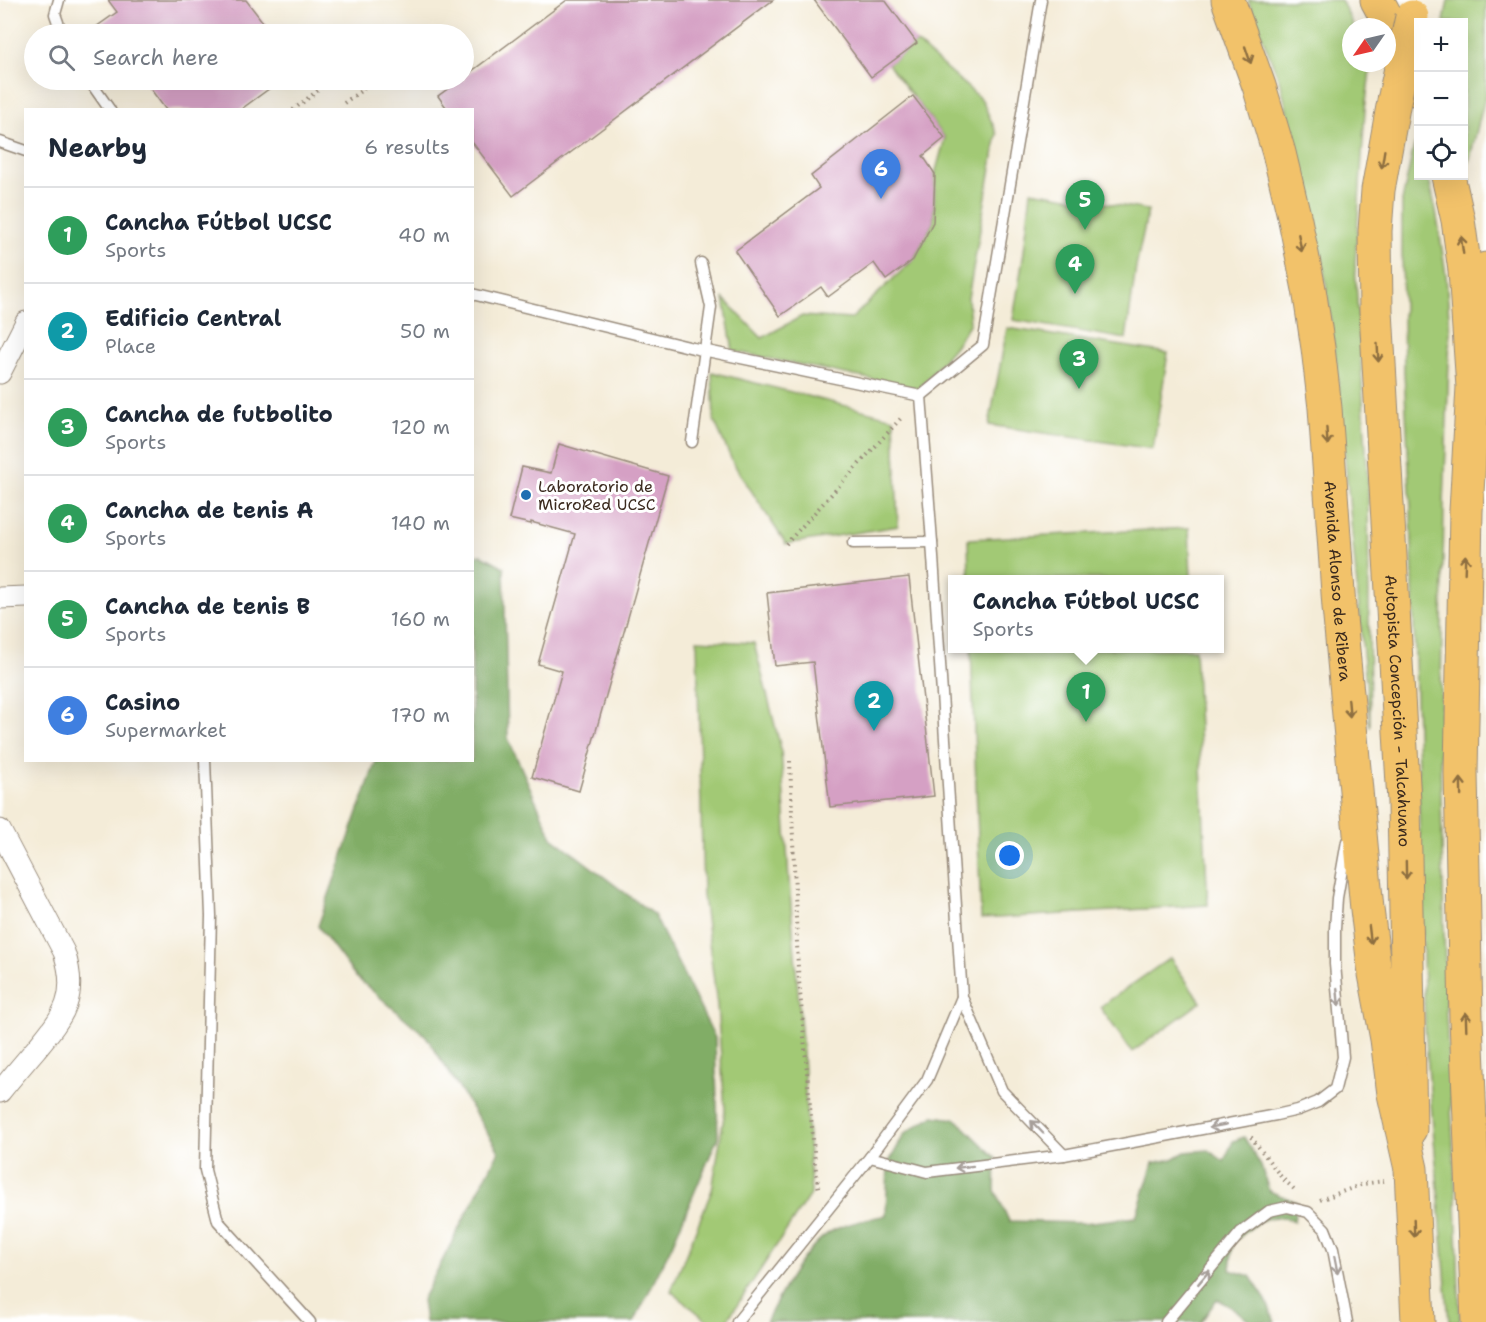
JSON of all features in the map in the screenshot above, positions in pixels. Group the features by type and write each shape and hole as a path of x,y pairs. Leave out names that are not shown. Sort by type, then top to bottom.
{"main road":[{"name":"Avenida Alonso de Ribera","path":"1228,0 1259,86 1279,153 1296,220 1309,289 1325,408 1339,608 1375,974 1394,1094 1411,1169"},
{"path":"1377,0 1392,28 1406,96"},
{"name":"Autopista Concepción - Talcahuano","path":"1415,8 1406,96 1378,190 1375,231 1376,311 1404,802 1411,1169 1418,1322"},
{"path":"1449,180 1458,220 1465,270 1473,387"},
{"path":"1478,1111 1466,1019 1461,773 1466,511 1473,387 1486,269"},
{"path":"1478,1322 1478,1111 1486,1041"}],"street":[{"path":"0,373 24,326"},
{"path":"0,598 24,597"},
{"path":"0,830 64,952 69,966 70,982 69,997 56,1025 0,1092"}],"lane":[{"path":"58,24 55,14 59,0"},
{"path":"921,396 983,345 1041,0"},
{"path":"96,90 109,108"},
{"path":"0,142 24,150"},
{"path":"692,442 711,307 701,263"},
{"path":"474,294 705,351 921,396"},
{"path":"921,396 962,997 1002,1091 1064,1155"},
{"path":"853,543 932,542"},
{"path":"205,762 211,916 205,1170 218,1221 310,1322"},
{"path":"870,1157 927,1172 1064,1155 1276,1115 1318,1102 1335,1089 1343,1057 1335,964 1336,898 1357,793"},
{"path":"737,1322 870,1157 927,1080 962,997"},
{"path":"1166,1322 1241,1232 1269,1211 1287,1207 1307,1209 1325,1229 1333,1249 1347,1322"}],"path":[{"path":"296,108 318,90"},
{"path":"344,103 362,90"},
{"path":"786,544 921,396"},
{"path":"790,761 798,969 815,1164 822,1216"},
{"path":"1246,1133 1282,1178 1301,1196 1307,1209 1363,1184"}],"green space":[{"path":"1248,0 1341,0 1350,18 1342,18 1342,72 1370,72 1365,110 1355,264 1368,484 1370,728 1337,370 1323,262 1281,85"},
{"path":"1448,0 1486,0 1486,93 1468,166 1468,18 1445,18"},
{"path":"917,43 982,100 997,134 968,298 970,323 955,346 919,389 733,351 724,299 762,338 802,316 851,319 913,260 933,222 935,174 945,138 888,64"},
{"path":"1414,146 1414,180 1429,180 1436,211 1446,275 1450,332 1444,505 1440,753 1446,1014 1460,1322 1449,1322 1425,1030 1411,509 1404,372 1402,201"},
{"path":"1031,191 1148,210 1136,267 1126,339 1013,320"},
{"path":"1007,328 1168,353 1153,449 989,425"},
{"path":"712,372 894,418 898,526 786,544 733,463 714,420"},
{"path":"1189,528 1191,575 969,575 968,539"},
{"path":"482,555 504,567 508,738 552,837 654,915 715,1038 718,1137 672,1245 634,1322 425,1322 422,1300 499,1151 426,1036 356,977 318,926 376,762 474,762 474,556"},
{"path":"697,640 754,643 781,749 811,1193 726,1322 709,1322 671,1291 712,1190 725,1110 717,1005 703,895"},
{"path":"971,653 1195,653 1208,905 981,919"},
{"path":"1170,958 1201,1002 1132,1052 1100,1007"},
{"path":"933,1116 956,1119 996,1158 995,1190 1009,1221 1083,1223 1136,1217 1153,1163 1173,1159 1185,1152 1208,1150 1224,1161 1233,1141 1244,1137 1261,1166 1269,1191 1297,1202 1294,1221 1275,1217 1267,1218 1254,1225 1233,1243 1230,1270 1250,1276 1266,1300 1275,1322 1250,1322 1236,1310 1217,1299 1201,1322 766,1322 795,1270 825,1236 848,1224 886,1215 888,1164 905,1133"}],"building":[{"path":"108,0 246,0 264,24 100,24 117,12"},
{"path":"567,0 773,0 513,196 474,145 474,108 447,108 438,96 446,90 474,90 474,70"},
{"path":"814,0 885,0 917,43 871,77"},
{"path":"151,90 267,90 243,108 165,108"},
{"path":"913,96 945,138 923,156 935,174 933,222 913,260 886,280 874,263 828,297 821,287 780,316 735,251 819,188 811,176"},
{"path":"559,444 668,476 579,791 532,777 562,671 538,664 575,534 531,522 531,524 509,519 522,467 551,473"},
{"path":"909,577 934,796 830,807 813,662 775,666 767,593"}],"place":[{"name":"Casino","path":"881,199"},
{"name":"Cancha de tenis B","path":"1085,230"},
{"name":"Cancha de tenis A","path":"1075,294"},
{"name":"Cancha de futbolito","path":"1079,389"},
{"name":"Laboratorio de MicroRed UCSC","path":"526,495"},
{"name":"Cancha Fútbol UCSC","path":"1086,722"},
{"name":"Edificio Central","path":"874,731"}]}
